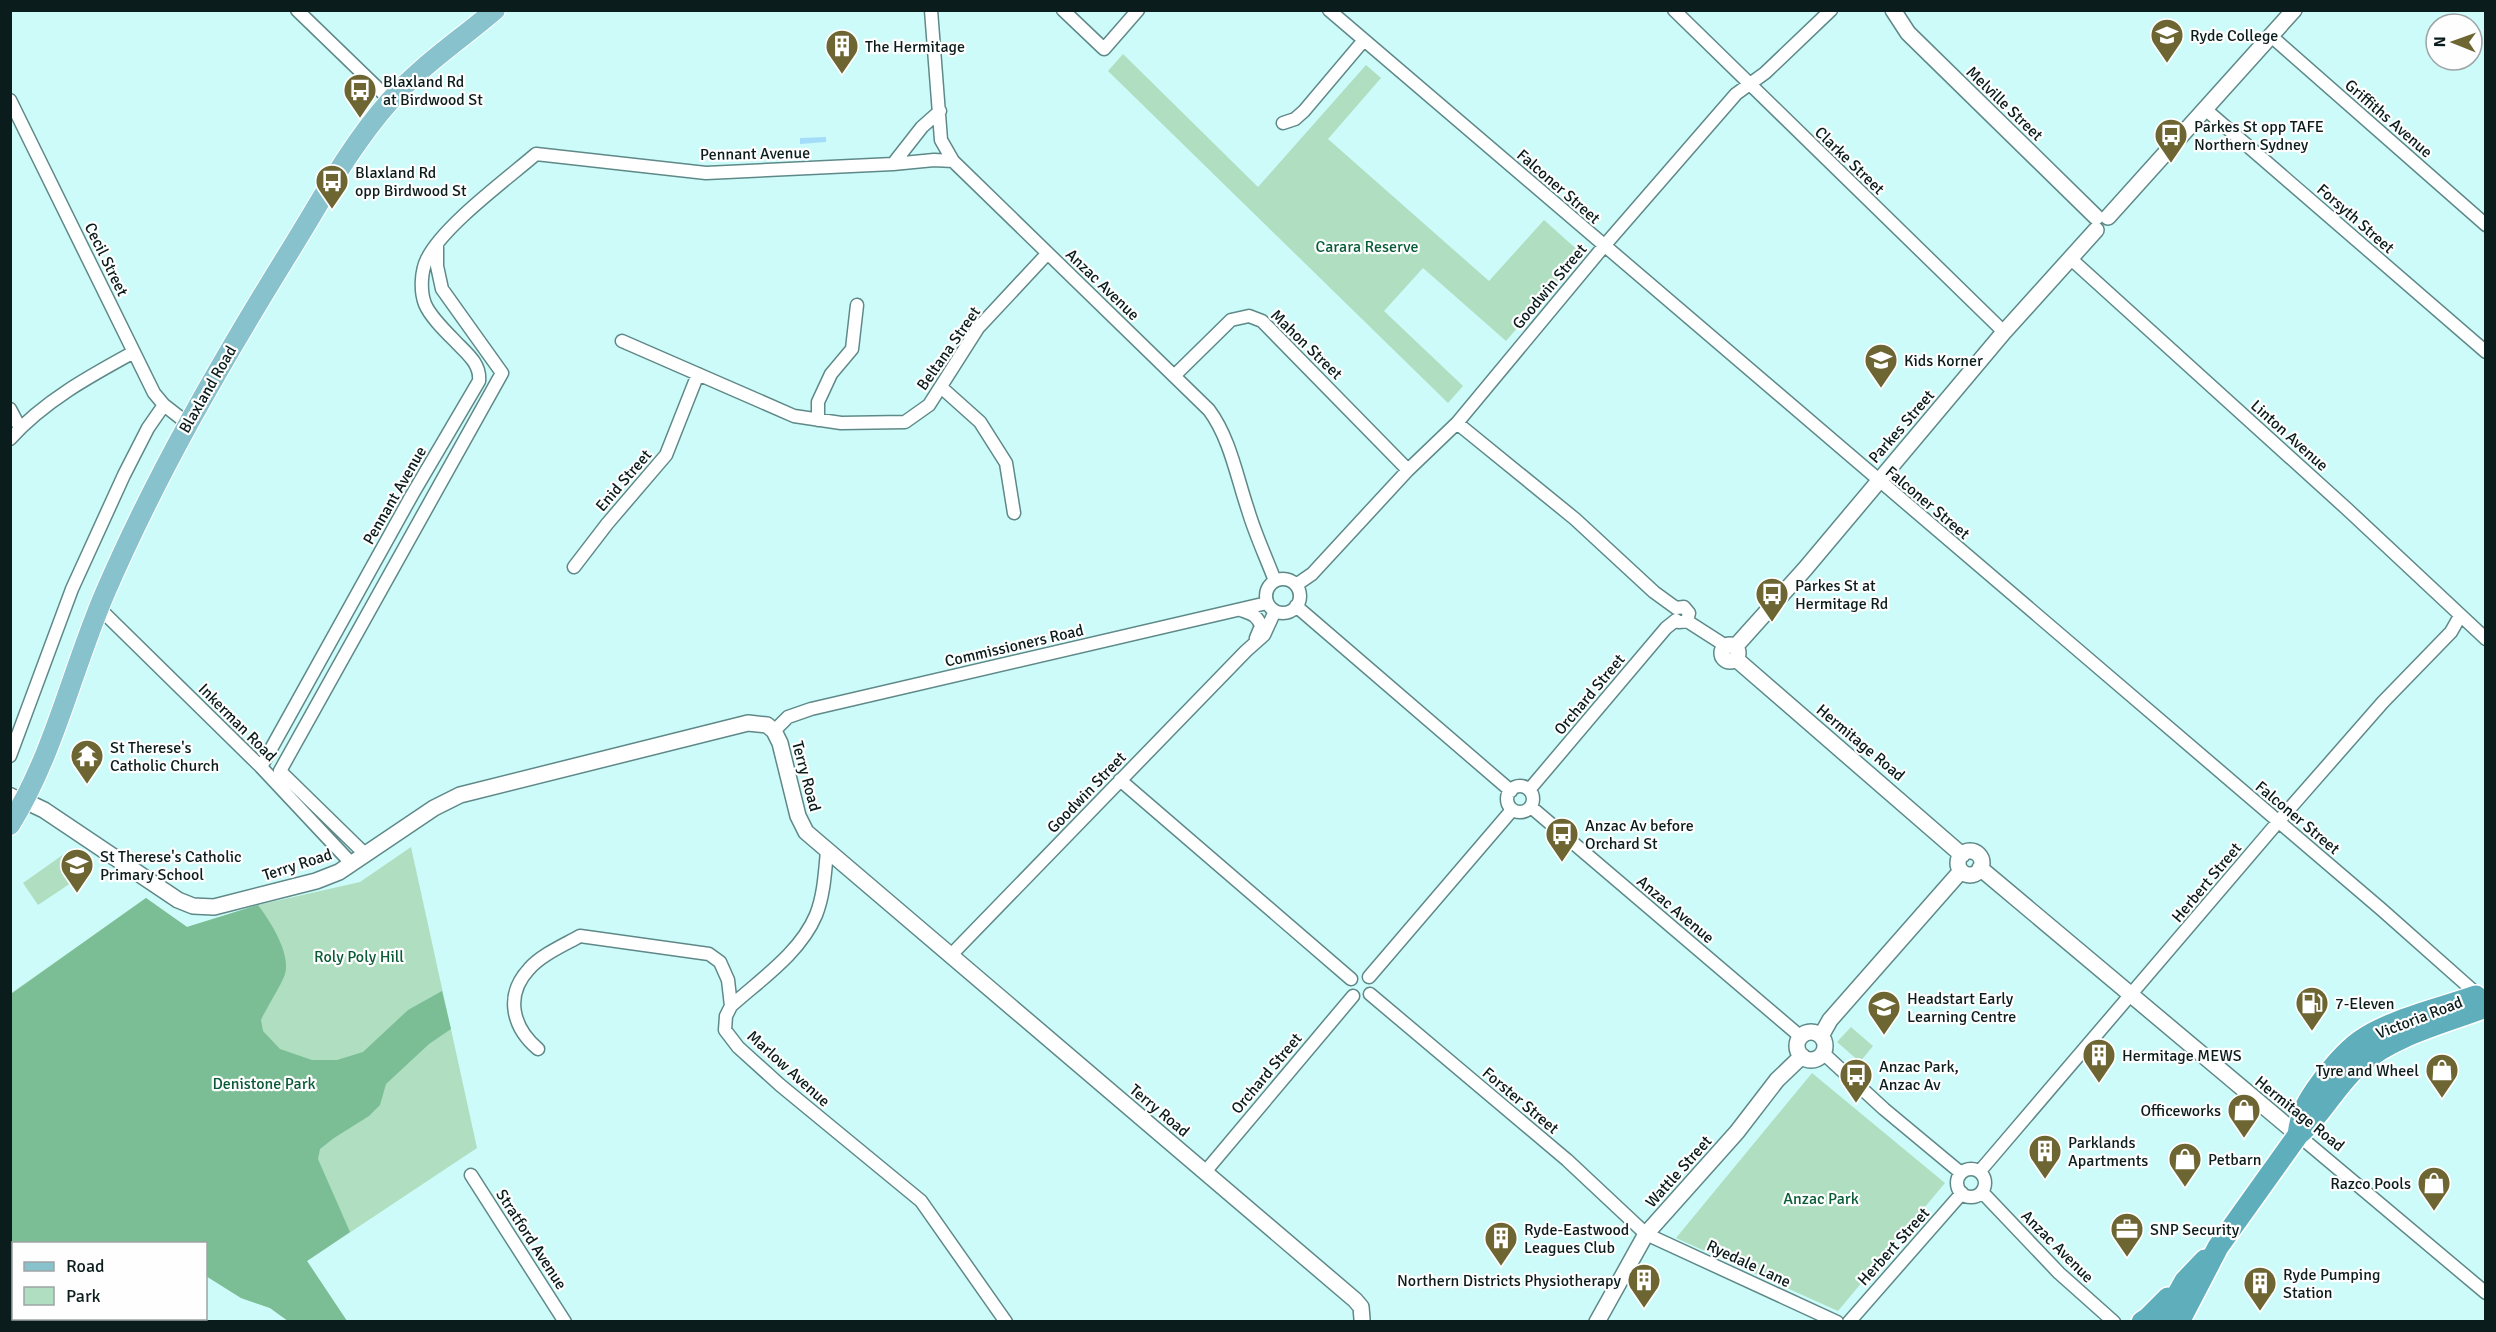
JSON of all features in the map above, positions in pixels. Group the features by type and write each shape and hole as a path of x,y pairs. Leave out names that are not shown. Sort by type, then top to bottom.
{"highway":[{"name":"Victoria Road","path":"2179,1322 2218,1247 2298,1135 2300,1115 2334,1065 2360,1041 2384,1029 2483,998"},
{"name":"Victoria Road","path":"2162,1322 2185,1281 2218,1247"},
{"path":"2142,1322 2185,1281"}],"main road":[{"name":"Blaxland Road","path":"10,825 18,798 127,541 187,423 235,339 351,151 390,100 495,10"}],"street":[{"path":"297,10 390,100"},
{"name":"Anzac Avenue","path":"931,10 941,140 953,161 1209,410 1218,422 1249,514 1275,581"},
{"path":"1063,10 1104,49 1138,10"},
{"name":"Falconer Street","path":"1329,10 2483,998"},
{"name":"Clarke Street","path":"1674,10 2004,332"},
{"name":"Goodwin Street","path":"1296,585 1312,574 1408,470 1457,423 1604,246 1730,101 1766,73 1831,10"},
{"name":"Melville Street","path":"1893,10 1908,33 2100,221"},
{"name":"Parkes Street","path":"1732,651 1805,569 2004,332 2071,259 2100,221 2294,10"},
{"name":"Griffiths Avenue","path":"2271,36 2486,225"},
{"path":"1282,123 1295,118 1304,111 1364,40"},
{"name":"Cecil Street","path":"10,100 154,393 164,405 187,423"},
{"name":"Forsyth Street","path":"2205,109 2486,352"},
{"path":"892,164 922,127 940,111"},
{"name":"Pennant Avenue","path":"261,767 412,495 479,381 480,374 477,364 443,328 425,304 422,282 426,260 437,243 480,201 536,154 706,173 934,160 953,161"},
{"name":"Pennant Avenue","path":"280,771 502,373 442,289 437,266 437,243"},
{"name":"Beltana Street","path":"622,341 794,416 841,423 905,422 929,405 942,388 978,328 1047,254"},
{"name":"Linton Avenue","path":"2071,259 2347,509 2486,639"},
{"path":"818,420 818,402 831,374 852,349 857,305"},
{"name":"Mahon Street","path":"1174,376 1231,320 1249,316 1262,321 1408,470"},
{"path":"10,439 20,428 75,385 134,352"},
{"name":"Enid Street","path":"574,567 666,455 698,374"},
{"path":"942,388 980,422 1006,463 1014,513"},
{"name":"Blaxland Road","path":"10,756 72,589 124,475 148,428 164,405"},
{"path":"10,409 20,428"},
{"name":"Hermitage Road","path":"1457,423 1575,519 1680,616 1732,651 1962,855"},
{"path":"1286,579 1296,585 1299,599 1296,606 1287,612 1271,607 1266,590 1275,581 1286,579"},
{"path":"1296,606 1510,791"},
{"name":"Goodwin Street","path":"951,955 1264,635 1271,607"},
{"name":"Commissioners Road","path":"774,731 788,717 811,708 1241,610 1271,607"},
{"name":"Inkerman Road","path":"99,608 261,767 351,863"},
{"name":"Goodwin Street","path":"1241,610 1255,614 1261,626 1257,637 1246,651"},
{"name":"Orchard Street","path":"1529,790 1666,628 1680,616"},
{"name":"Herbert Street","path":"1980,1171 2279,821 2383,702 2451,632 2460,616"},
{"name":"Terry Road","path":"18,798 44,810 171,895 193,906 221,905 316,881 339,872 434,808 460,795 748,723 767,725 774,731 780,743 798,816 806,832 1355,1300 1361,1307 1362,1321"},
{"name":"Inkerman Road","path":"280,771 365,854"},
{"path":"1120,780 1352,979"},
{"path":"1510,791 1522,786 1533,796 1531,807 1524,812 1512,810"},
{"path":"1510,791 1508,803 1512,810"},
{"name":"Anzac Avenue","path":"1531,807 1801,1037"},
{"path":"1369,977 1512,810"},
{"path":"731,1006 792,951 816,916 824,887 827,851"},
{"path":"1970,851 1977,853 1981,858 1980,868 1971,874 1961,871 1959,861 1962,855 1970,851"},
{"name":"Hermitage Road","path":"1980,868 2486,1293"},
{"path":"1821,1036 1830,1020 1961,871"},
{"name":"Marlow Avenue","path":"538,1049 525,1038 514,1016 516,989 529,968 580,936 709,954 720,962 728,980 731,1006 726,1016 725,1030 738,1047 780,1085 921,1201 1006,1322"},
{"path":"1360,974 1369,977 1373,987 1370,994 1363,998 1353,996 1349,987 1352,979 1360,974"},
{"name":"Forster Street","path":"1370,994 1567,1160 1646,1234"},
{"name":"Orchard Street","path":"1205,1172 1353,996"},
{"path":"1813,1032 1821,1036 1825,1046 1823,1053 1811,1060 1802,1056 1797,1047 1801,1037 1813,1032"},
{"path":"1823,1053 1884,1109 1961,1173"},
{"name":"Wattle Street","path":"1597,1322 1646,1234 1737,1132 1777,1080 1802,1056"},
{"path":"1971,1168 1980,1171 1985,1179 1982,1192 1974,1197 1962,1193 1957,1185 1961,1173 1971,1168"},
{"name":"Stratford Avenue","path":"471,1175 565,1322"},
{"name":"Anzac Avenue","path":"1982,1192 2059,1273 2114,1322"},
{"name":"Herbert Street","path":"1849,1322 1962,1193"},
{"name":"Ryedale Lane","path":"1646,1234 1837,1322"}],"green space":[{"name":"Carara Reserve","path":"1123,54 1258,187 1366,65 1381,78 1328,139 1489,281 1544,220 1582,254 1506,341 1423,268 1384,311 1463,386 1448,403 1108,71"},
{"name":"Denistone Park","path":"411,847 477,1148 307,1261 347,1321 288,1321 270,1308 241,1298 207,1277 207,1242 12,1242 12,1299 10,1295 10,994 146,898 187,927 258,905 360,882"},
{"path":"64,854 80,877 38,905 23,883"},
{"name":"Denistone Park","path":"146,898 187,927 258,905 278,938 286,966 284,978 261,1020 263,1031 280,1049 312,1060 337,1060 363,1052 408,1010 442,991 451,1029 429,1044 386,1084 380,1105 369,1116 320,1149 318,1159 350,1232 307,1261 347,1321 288,1321 270,1308 241,1298 207,1277 207,1242 12,1242 12,1299 10,1295 11,994"},
{"path":"1851,1027 1873,1046 1860,1062 1837,1042"},
{"name":"Anzac Park","path":"1812,1073 1945,1183 1838,1311 1676,1238"},
{"path":"22,1320 137,1320 135,1322 23,1322"}],"water":[{"path":"826,137 826,142 800,144 800,138"}],"place":[{"name":"Ryde College","path":"2167,64"},
{"name":"The Hermitage","path":"842,75"},
{"name":"Blaxland Rd at Birdwood St","path":"360,119"},
{"name":"Parkes St opp TAFE Northern Sydney","path":"2171,164"},
{"name":"Blaxland Rd opp Birdwood St","path":"332,210"},
{"name":"Kids Korner","path":"1881,389"},
{"name":"Parkes St at Hermitage Rd","path":"1772,623"},
{"name":"St Therese's Catholic Church","path":"87,785"},
{"name":"Anzac Av before Orchard St","path":"1562,863"},
{"name":"St Therese's Catholic Primary School","path":"77,894"},
{"name":"7-Eleven","path":"2312,1032"},
{"name":"Headstart Early Learning Centre","path":"1884,1036"},
{"name":"Hermitage MEWS","path":"2099,1084"},
{"name":"Tyre and Wheel","path":"2442,1099"},
{"name":"Anzac Park, Anzac Av","path":"1856,1104"},
{"name":"Officeworks","path":"2244,1139"},
{"name":"Parklands Apartments","path":"2045,1180"},
{"name":"Petbarn","path":"2185,1188"},
{"name":"Razco Pools","path":"2434,1212"},
{"name":"SNP Security","path":"2127,1258"},
{"name":"Ryde-Eastwood Leagues Club","path":"1501,1267"},
{"name":"Northern Districts Physiotherapy","path":"1644,1309"},
{"name":"Ryde Pumping Station","path":"2260,1312"}],"park label":[{"name":"Roly Poly Hill","path":"359,956"}]}
